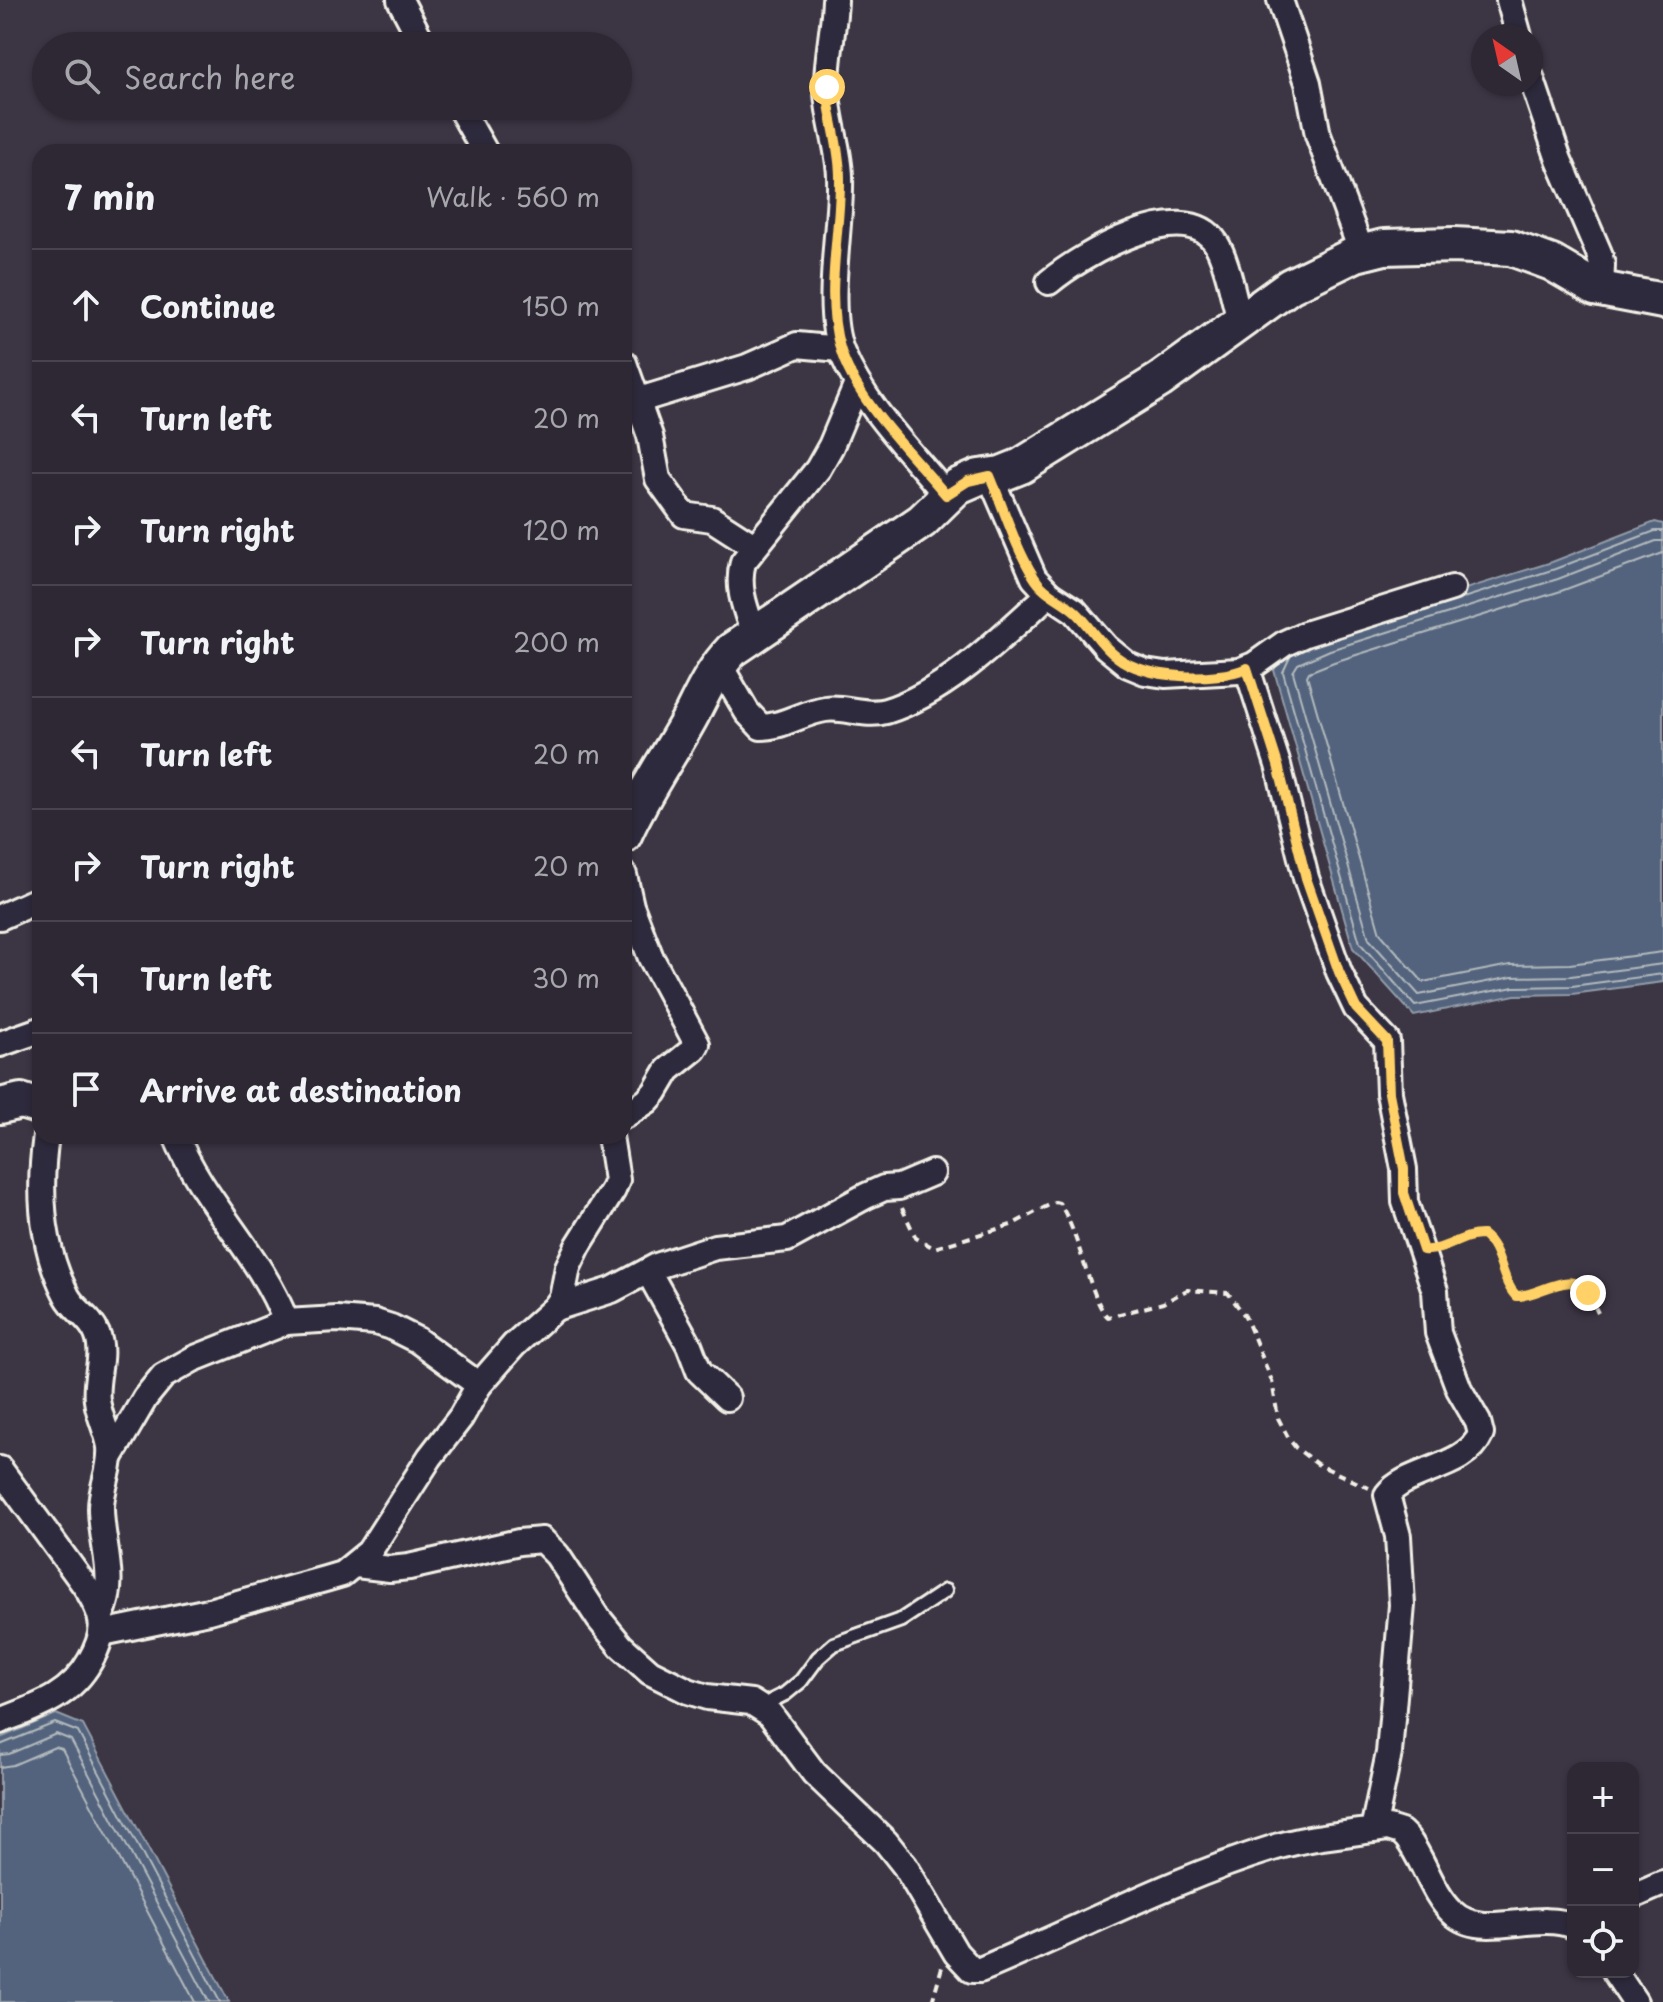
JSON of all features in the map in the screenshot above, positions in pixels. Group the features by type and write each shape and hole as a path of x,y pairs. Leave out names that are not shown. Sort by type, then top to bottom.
{"street":[{"path":"400,0 417,32"},
{"path":"835,0 827,87 840,173 834,264 840,349 857,384 946,495"},
{"path":"1280,0 1308,83 1318,135 1362,253"},
{"path":"1509,0 1516,24"},
{"path":"1537,96 1553,146 1599,253 1601,290"},
{"path":"467,120 480,144"},
{"path":"1049,282 1091,254 1157,226 1183,223 1206,232 1216,243 1240,320"},
{"path":"632,818 719,664 732,650 922,521 946,495 968,481 1021,466 1124,404 1290,286 1362,253 1384,247 1511,248 1552,263 1601,290 1663,301"},
{"path":"636,401 747,367 797,345 840,349"},
{"path":"754,634 743,601 740,574 743,562 818,469 857,384"},
{"path":"632,388 650,436 658,479 679,510 691,517 712,519 754,546"},
{"path":"990,476 1034,578 1049,594 1075,611 1115,656 1145,672 1205,675 1239,671 1305,634 1452,588"},
{"path":"719,664 747,712 761,727 783,724 828,708 871,713 885,711 947,679 1049,594"},
{"path":"1247,668 1278,765 1306,878 1339,972 1356,1008 1387,1041 1389,1093 1404,1169 1404,1193 1437,1300 1438,1333 1459,1389 1478,1422 1481,1434 1460,1455 1404,1482 1387,1495 1398,1536 1402,1605 1389,1753 1373,1830"},
{"path":"0,917 32,903"},
{"path":"632,909 651,958 697,1044 668,1070 647,1101 632,1111"},
{"path":"0,1044 32,1033"},
{"path":"2,1101 32,1104"},
{"path":"0,1721 66,1692 85,1670 109,1594 101,1507 110,1446 97,1402 100,1346 98,1334 70,1302 49,1253 42,1189 45,1144"},
{"path":"179,1144 186,1160 270,1289 286,1322"},
{"path":"101,1624 209,1611 342,1574 356,1565 376,1543 479,1385 562,1298 568,1267 617,1180 611,1144"},
{"path":"555,1308 612,1290 670,1260 715,1247 787,1239 851,1203 884,1188 932,1173"},
{"path":"648,1271 685,1337 699,1371 727,1398"},
{"path":"110,1458 145,1398 163,1376 193,1359 286,1322 337,1319 375,1322 391,1327 417,1340 479,1385"},
{"path":"0,1469 86,1587 101,1624"},
{"path":"356,1565 390,1569 409,1567 519,1542 542,1540 557,1555 599,1619 621,1646 650,1672 707,1697 735,1699 761,1706 779,1724 814,1773 886,1842 905,1866 962,1962 972,1970 980,1970 1122,1906 1271,1848 1388,1828 1407,1838 1449,1909 1467,1923 1550,1920 1567,1924"},
{"path":"1639,1893 1663,1883"},
{"path":"1619,1978 1635,2002"}],"lane":[{"path":"761,1706 785,1694 801,1681 818,1658 834,1644 901,1620 945,1591"}],"path":[{"path":"893,1187 916,1238 934,1248 1011,1225 1055,1202 1059,1203 1083,1257 1101,1309 1108,1317 1160,1304 1187,1290 1228,1293 1245,1316 1272,1381 1278,1418 1296,1448 1317,1464 1387,1495"},
{"path":"1423,1250 1434,1250 1467,1236 1483,1235 1491,1242 1507,1283 1516,1296 1576,1281 1584,1287 1598,1313"}],"water":[{"path":"1655,522 1663,524 1663,982 1572,994 1515,995 1414,1016 1353,948 1274,670 1284,650 1324,633 1552,562"},
{"path":"56,1714 83,1725 229,2002 0,2002 0,1738"}],"route":[{"path":"827,87 840,173 834,264 836,323 840,349 857,384 946,495 968,481 990,476 1034,578 1049,594 1068,604 1115,656 1145,672 1165,675 1219,674 1247,668 1278,765 1306,878 1339,972 1356,1008 1387,1041 1390,1055 1389,1093 1404,1169 1404,1193 1423,1250 1434,1250 1467,1236 1483,1235 1491,1242 1507,1283 1516,1296 1571,1281 1581,1284 1588,1293"}]}
